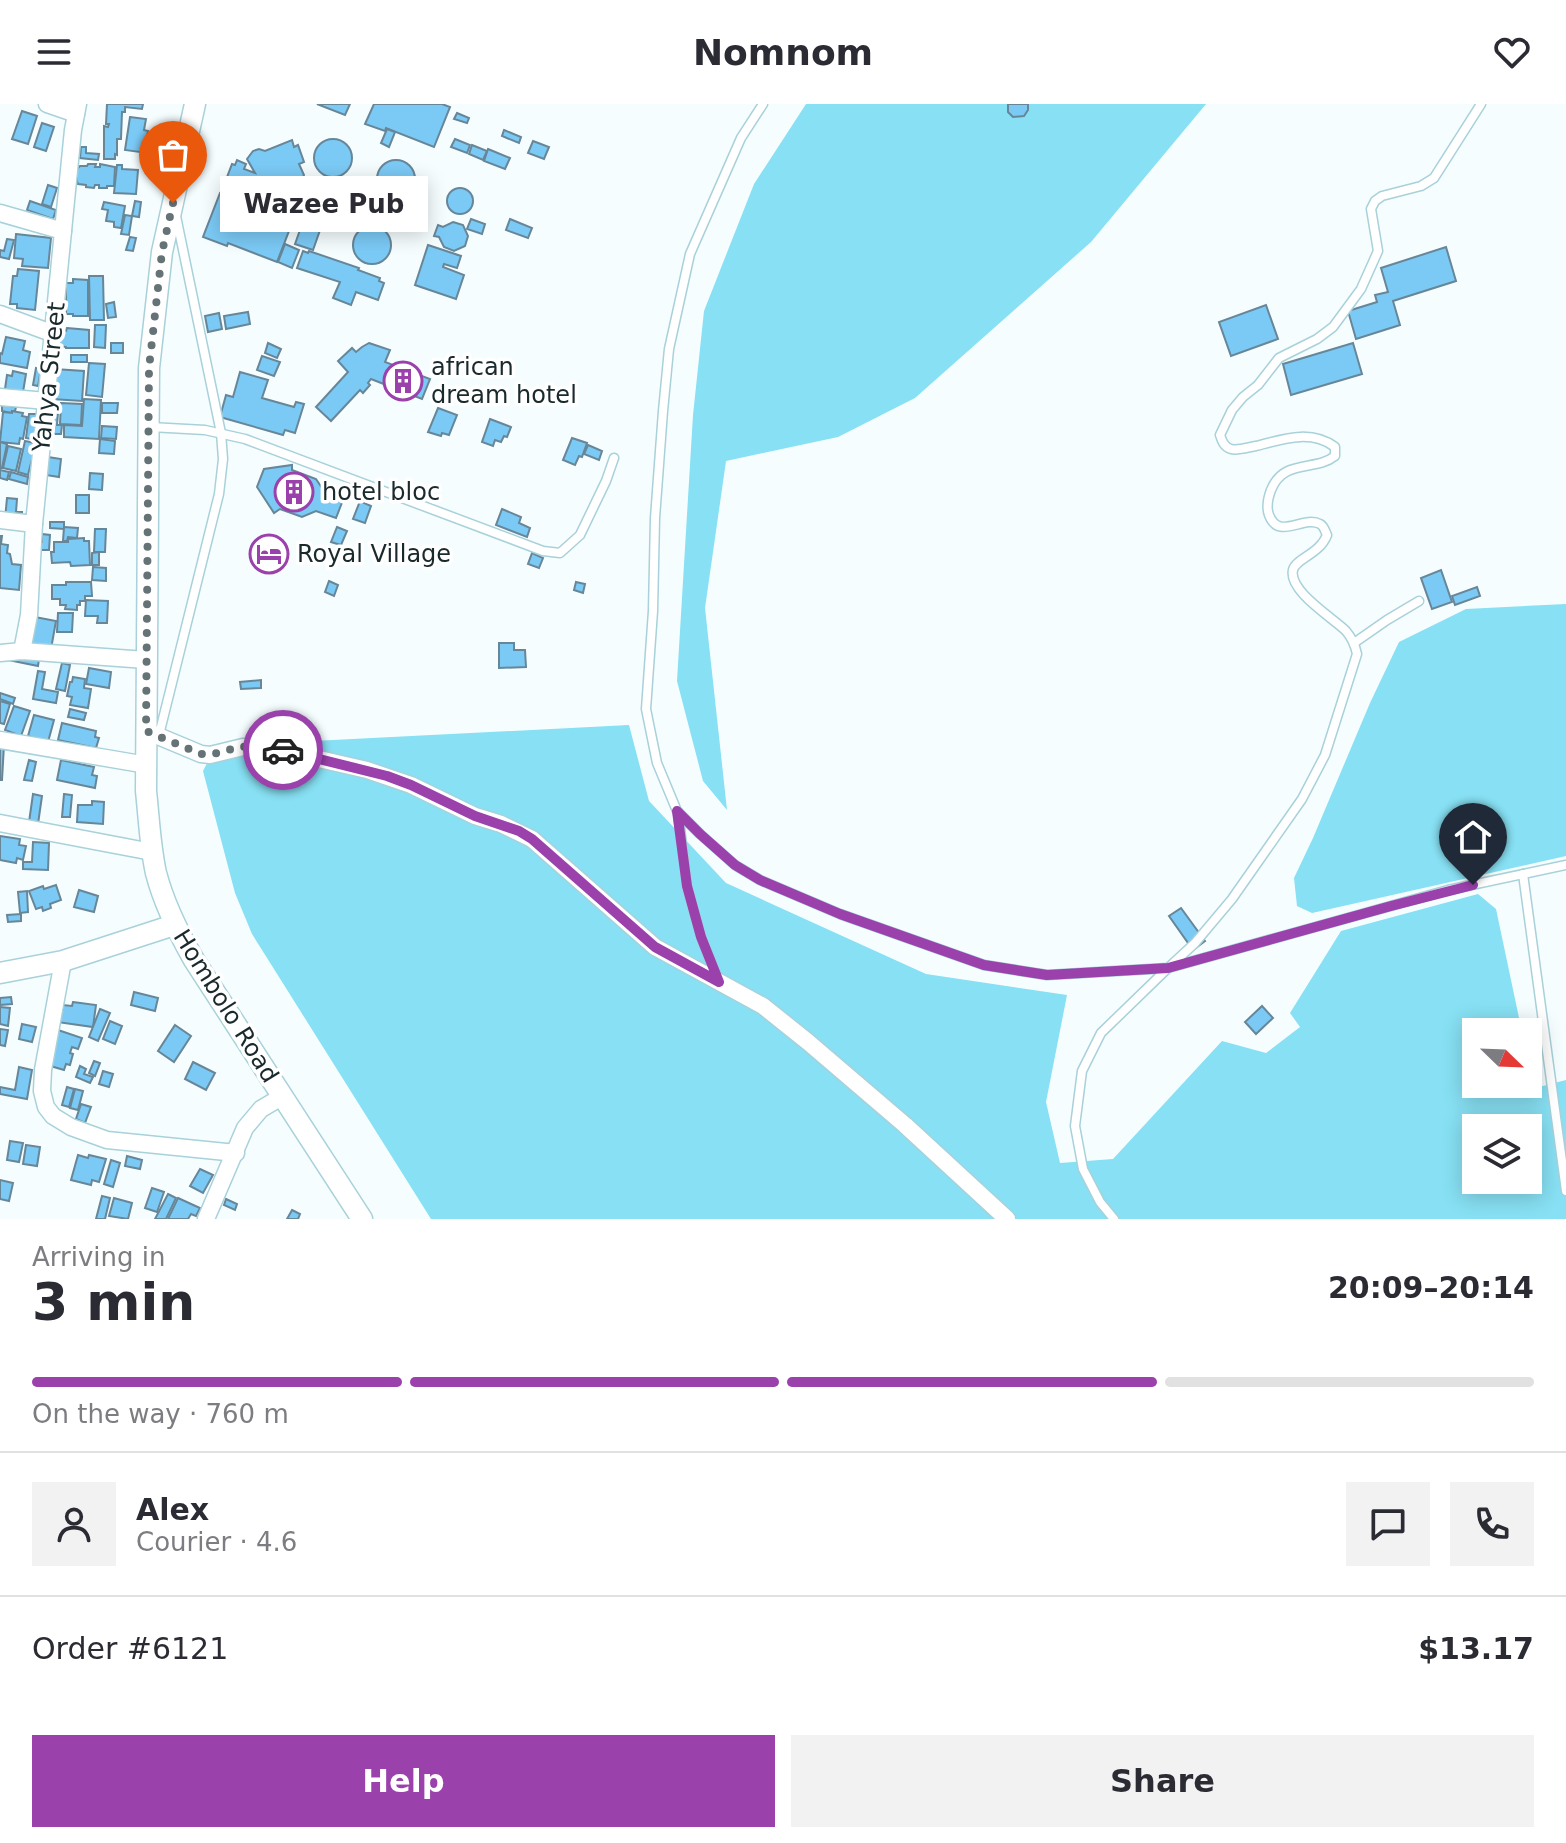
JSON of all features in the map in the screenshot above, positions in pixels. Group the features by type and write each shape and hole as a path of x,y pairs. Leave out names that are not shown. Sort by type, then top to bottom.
{"street":[{"path":"47,104 77,109"},
{"name":"Hombolo Road","path":"195,104 162,252 149,368 146,660 153,733 146,791 152,852 174,925 194,960 362,1219"},
{"name":"Yahya Street","path":"22,651 29,615 34,524 77,109"},
{"path":"0,213 63,231"},
{"path":"0,314 54,334"},
{"path":"0,397 47,401"},
{"path":"0,520 34,524"},
{"path":"0,653 22,651 146,660"},
{"path":"153,733 201,754 210,755 243,747 267,747 367,770 411,785 475,816 519,831 655,947 763,1006 905,1125 1007,1219"},
{"path":"0,740 147,765"},
{"path":"0,823 152,852"},
{"path":"0,973 63,961 174,925"},
{"path":"63,961 43,1070 42,1091 46,1107 53,1116 71,1127 107,1140 236,1153"},
{"path":"206,1219 245,1128 261,1109 283,1096"}],"lane":[{"path":"719,982 701,937 687,886 677,811 657,763 646,709 655,518 669,349 690,254 741,138 763,104"},
{"path":"1114,1219 1100,1202 1083,1169 1075,1126 1082,1071 1101,1033 1195,943 1232,899 1302,799 1325,755 1357,654 1347,632 1316,606 1294,581 1292,572 1296,564 1323,543 1327,535 1325,530 1320,524 1308,522 1281,527 1271,521 1267,508 1272,487 1284,473 1296,467 1326,463 1335,456 1335,447 1315,436 1231,449 1223,444 1220,435 1232,410 1258,385 1279,358 1317,339 1333,327 1361,289 1378,251 1371,209 1375,201 1382,196 1421,186 1434,178 1481,104"},
{"path":"153,733 219,494 223,459 221,433 173,203"},
{"path":"149,427 221,433 245,439 543,551 560,553 580,535 614,458"},
{"path":"1354,643 1419,601"},
{"path":"677,811 735,865 760,880 840,914 984,965 1047,975 1168,968 1448,890 1566,865"},
{"path":"1523,874 1566,1191"}],"shaded area":[{"path":"806,104 1206,104 1091,242 915,398 838,437 726,461 705,608 727,810 703,781 677,681 693,415 704,311 754,184"},
{"path":"1566,604 1566,856 1312,913 1297,906 1294,878 1399,642 1466,609"},
{"path":"629,725 649,801 726,883 926,974 1067,995 1046,1102 1060,1163 1113,1159 1222,1041 1266,1053 1300,1027 1290,1013 1341,931 1478,894 1496,909 1519,1018 1462,1018 1462,1098 1542,1098 1542,1086 1566,1080 1566,1219 431,1219 252,934 235,893 203,771 216,746"}],"building":[{"path":"107,104 143,104 142,109 125,107 125,112 122,112 121,139 117,139 115,159 104,159 104,126 108,127 109,124 106,124"},
{"path":"317,104 350,104 345,115"},
{"path":"374,104 442,104 450,107 434,147 386,128 385,131 365,124"},
{"path":"1008,104 1028,104 1028,110 1024,116 1013,117 1008,112"},
{"path":"22,111 37,116 28,144 12,139"},
{"path":"457,113 469,118 467,123 454,119"},
{"path":"130,117 146,119 147,153 125,150"},
{"path":"42,123 54,127 46,151 34,147"},
{"path":"387,129 395,132 389,147 381,143"},
{"path":"504,130 521,137 519,143 502,136"},
{"path":"333,139 347,144 352,158 347,172 333,177 319,172 314,158 319,144"},
{"path":"455,139 470,145 467,153 451,147"},
{"path":"292,140 294,147 298,145 304,162 299,164 304,175 288,212 224,185 232,164 235,165 237,160 246,164 244,169 255,173 247,159 253,151 265,151"},
{"path":"533,141 549,147 544,159 528,153"},
{"path":"472,145 487,151 483,160 469,154"},
{"path":"81,147 86,147 86,153 99,154 98,160 80,158"},
{"path":"488,149 510,158 505,169 484,161"},
{"path":"396,160 410,165 415,179 410,193 396,198 382,193 377,179 382,165"},
{"path":"88,164 115,167 114,186 99,188 95,185 94,188 78,184 77,169"},
{"path":"117,165 122,165 122,169 138,170 136,194 114,193"},
{"path":"48,185 57,188 51,207 42,204"},
{"path":"460,188 469,192 473,201 469,210 460,214 451,210 447,201 451,192"},
{"path":"220,193 233,198 234,195 294,218 277,262 203,237"},
{"path":"312,196 330,202 313,250 295,244"},
{"path":"30,201 56,210 53,219 27,210"},
{"path":"135,201 141,202 139,217 132,216"},
{"path":"104,202 125,206 121,228 114,227 114,222 106,221 108,210 102,209"},
{"path":"125,215 132,216 129,235 121,234"},
{"path":"471,219 485,224 482,234 467,229"},
{"path":"510,219 532,228 528,238 506,230"},
{"path":"453,222 463,225 468,236 465,246 454,251 444,247 439,237 434,236 438,225 443,227"},
{"path":"372,226 386,231 391,245 386,259 372,264 358,259 353,245 358,231"},
{"path":"16,234 51,238 48,268 22,266 23,259 14,258"},
{"path":"130,237 136,238 133,251 126,250"},
{"path":"7,239 14,240 9,259 0,257 0,250 4,251"},
{"path":"285,244 299,250 292,268 278,262"},
{"path":"428,245 461,256 457,268 444,264 443,267 464,275 456,299 415,285"},
{"path":"1446,247 1456,281 1393,301 1400,325 1356,339 1348,311 1377,302 1375,295 1388,292 1381,268"},
{"path":"303,251 359,268 380,278 379,281 384,283 378,300 356,292 351,305 333,298 340,282 297,268"},
{"path":"18,269 39,271 35,310 10,304 13,276 17,276"},
{"path":"89,276 103,276 104,320 90,320"},
{"path":"73,279 88,280 88,316 66,314 66,283 73,283"},
{"path":"114,302 116,317 108,318 106,304"},
{"path":"1266,305 1278,339 1231,356 1219,322"},
{"path":"248,312 250,324 226,329 224,316"},
{"path":"219,313 222,329 208,332 205,316"},
{"path":"95,325 106,325 105,348 94,347"},
{"path":"67,328 89,330 89,348 59,346 59,330 66,331"},
{"path":"6,337 25,341 23,350 30,352 27,368 0,363"},
{"path":"111,343 123,343 123,353 111,353"},
{"path":"268,343 281,349 277,358 265,353"},
{"name":"african dream hotel","path":"369,343 390,350 385,362 430,379 422,399 371,379 363,393 360,390 331,421 316,407 348,372 338,361 352,348 356,352"},
{"path":"1353,343 1362,374 1291,395 1283,364"},
{"path":"71,355 87,355 87,362 71,362"},
{"path":"262,356 280,362 274,376 257,370"},
{"path":"89,363 105,364 102,397 86,395"},
{"path":"36,368 41,369 38,386 33,385"},
{"path":"54,369 84,371 82,401 52,399"},
{"path":"13,371 26,374 23,392 5,389 7,375 12,376"},
{"path":"240,372 268,380 262,398 294,407 296,402 304,404 295,433 285,430 283,435 220,417 226,395 233,397"},
{"path":"84,399 101,400 99,439 64,437 64,425 82,426"},
{"path":"61,403 82,404 81,425 60,424"},
{"path":"102,403 118,403 117,413 102,413"},
{"path":"2,405 16,407 15,411 2,411"},
{"path":"438,408 457,415 449,435 428,432"},
{"path":"12,411 27,417 23,439 20,438 19,444 0,442 3,412"},
{"path":"50,412 58,413 57,425 62,425 61,434 48,434"},
{"path":"29,414 36,414 39,427 37,440 26,438"},
{"path":"490,419 511,427 507,437 504,436 501,442 495,440 493,446 482,442"},
{"path":"102,426 117,427 116,439 101,438"},
{"path":"572,438 587,443 575,465 563,460"},
{"path":"100,439 115,441 114,454 99,453"},
{"path":"25,441 36,443 28,475 18,472"},
{"path":"0,442 7,444 2,468 0,468"},
{"path":"588,445 602,451 599,460 584,454"},
{"path":"8,446 21,449 16,471 3,468"},
{"path":"48,457 61,459 59,477 46,475"},
{"name":"hotel bloc","path":"292,465 292,470 316,479 324,491 343,500 336,518 316,511 302,517 280,509 274,513 257,487 264,469"},
{"path":"0,470 9,472 7,480 0,478"},
{"path":"11,472 28,477 27,484 9,479"},
{"path":"90,473 103,474 102,490 89,489"},
{"path":"76,495 89,495 89,513 76,513"},
{"path":"7,498 17,499 16,512 22,512 21,521 5,519"},
{"path":"360,501 371,506 365,523 353,519"},
{"path":"502,509 521,517 519,523 530,528 527,537 496,525"},
{"path":"50,522 64,522 64,529 50,528"},
{"path":"64,527 78,528 77,538 68,537 67,541 63,541"},
{"path":"337,527 347,531 341,545 331,542"},
{"path":"95,529 106,529 105,552 94,552"},
{"path":"42,534 50,535 49,550 37,550"},
{"path":"0,536 1,544 8,545 7,553 12,564 21,565 19,590 0,588"},
{"path":"84,538 84,541 89,541 90,565 52,563 54,542"},
{"path":"99,552 99,565 92,565 92,553"},
{"path":"532,553 543,558 539,568 528,564"},
{"path":"93,567 106,568 106,581 92,580"},
{"path":"1441,570 1452,602 1432,609 1421,578"},
{"path":"329,581 338,585 334,596 325,592"},
{"path":"66,582 91,582 92,596 85,596 85,601 77,605 77,610 65,609 66,605 60,605 60,599 52,599 52,585 66,585"},
{"path":"576,582 585,584 583,593 574,590"},
{"path":"1477,587 1480,596 1455,605 1452,596"},
{"path":"86,600 108,601 107,623 97,623 98,616 85,616"},
{"path":"58,613 73,613 72,632 57,632"},
{"path":"35,617 56,621 51,649 30,645"},
{"path":"499,643 514,643 514,650 525,650 526,667 499,668"},
{"path":"9,654 39,659 38,666 8,660"},
{"path":"62,663 70,665 65,691 56,689"},
{"path":"89,668 111,672 109,688 86,684"},
{"path":"38,671 45,672 42,689 58,692 56,703 33,699"},
{"path":"73,677 85,679 84,688 91,689 88,708 70,705 72,697 67,696"},
{"path":"261,680 261,688 241,689 240,682"},
{"path":"0,693 15,698 13,704 0,699"},
{"path":"0,701 10,704 4,724 0,723"},
{"path":"14,706 30,711 21,736 5,730"},
{"path":"70,709 86,713 84,720 68,717"},
{"path":"34,715 54,720 48,742 28,736"},
{"path":"62,723 96,731 95,737 99,738 96,748 58,740"},
{"path":"0,745 4,745 2,780 0,780"},
{"path":"29,760 36,762 32,781 24,780"},
{"path":"61,760 94,767 92,775 97,776 95,788 57,780"},
{"path":"33,794 42,796 38,824 29,822"},
{"path":"64,794 72,795 70,817 62,817"},
{"path":"92,801 104,802 103,824 77,822 78,805 92,805"},
{"path":"0,836 20,839 19,845 26,846 23,860 17,858 16,863 0,860"},
{"path":"33,842 49,843 48,870 23,869 23,862 32,862"},
{"path":"56,885 61,900 43,911 42,907 36,909 29,891"},
{"path":"79,890 98,896 94,912 74,907"},
{"path":"27,891 28,912 20,913 18,892"},
{"path":"1181,908 1205,941 1193,950 1169,916"},
{"path":"21,914 21,921 8,922 7,915"},
{"path":"134,992 158,998 155,1011 131,1005"},
{"path":"11,997 12,1004 0,1005 0,998"},
{"path":"73,1002 96,1005 93,1027 57,1022 59,1008 72,1006"},
{"path":"1262,1006 1273,1018 1256,1034 1245,1022"},
{"path":"0,1007 10,1008 8,1026 0,1024"},
{"path":"100,1009 110,1013 98,1041 89,1037"},
{"path":"110,1021 122,1026 115,1044 103,1039"},
{"path":"22,1024 36,1027 32,1042 19,1039"},
{"path":"175,1025 191,1036 174,1062 158,1051"},
{"path":"0,1029 8,1030 5,1046 0,1045"},
{"path":"58,1030 82,1038 78,1049 72,1047 70,1065 66,1064 64,1070 47,1065"},
{"path":"94,1061 100,1063 95,1076 89,1073"},
{"path":"193,1062 215,1073 206,1090 185,1079"},
{"path":"80,1066 86,1069 84,1074 93,1077 90,1083 76,1077"},
{"path":"19,1067 32,1070 27,1099 0,1094 0,1087 15,1090"},
{"path":"103,1071 113,1074 109,1087 99,1084"},
{"path":"67,1087 74,1089 69,1107 62,1105"},
{"path":"75,1089 83,1091 78,1110 70,1108"},
{"path":"81,1104 91,1107 85,1123 76,1119"},
{"path":"10,1141 23,1143 19,1162 7,1160"},
{"path":"26,1145 40,1147 37,1166 23,1164"},
{"path":"78,1155 106,1159 99,1182 92,1180 91,1185 71,1180"},
{"path":"127,1156 142,1160 140,1169 125,1166"},
{"path":"111,1160 120,1163 113,1187 104,1184"},
{"path":"200,1169 213,1175 203,1193 190,1186"},
{"path":"0,1180 13,1183 9,1201 0,1199"},
{"path":"152,1188 164,1192 157,1212 145,1208"},
{"path":"168,1194 176,1198 166,1219 155,1219"},
{"path":"102,1196 110,1198 105,1219 96,1219"},
{"path":"114,1198 132,1203 128,1219 109,1216"},
{"path":"178,1198 200,1208 196,1216 191,1214 188,1219 168,1219"},
{"path":"226,1199 237,1204 235,1210 224,1205"},
{"path":"292,1210 300,1214 298,1219 287,1219"}],"way so far":[{"path":"173,203 162,252 149,368 146,731 201,754 210,755 243,747 283,750"}],"place":[{"name":"Wazee Pub","path":"173,203"},
{"name":"african dream hotel","path":"403,381"},
{"name":"hotel bloc","path":"294,492"},
{"name":"Royal Village","path":"269,554"}],"route":[{"path":"283,750 387,776 475,816 519,831 655,947 719,982 701,937 687,886 677,811 735,865 760,880 840,914 984,965 1047,975 1168,968 1473,885"}]}
